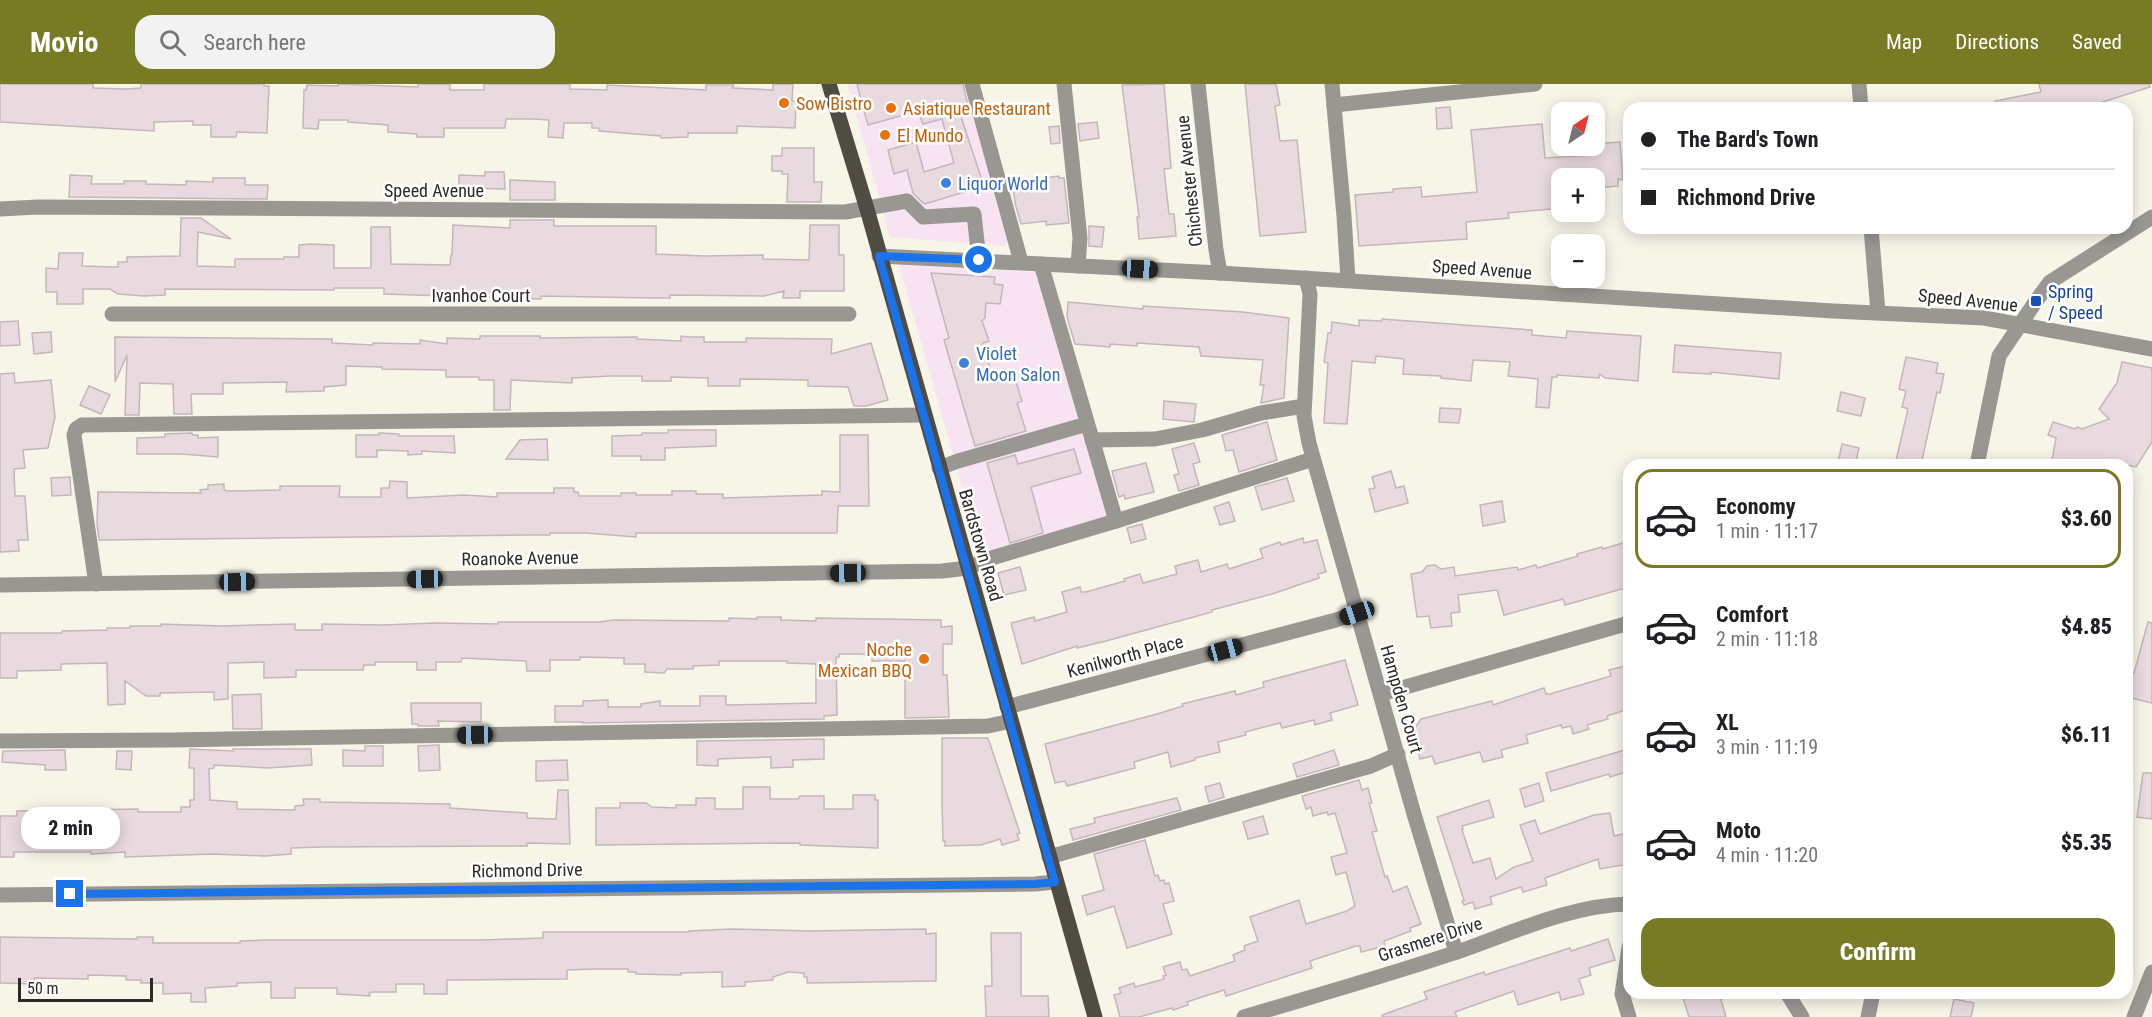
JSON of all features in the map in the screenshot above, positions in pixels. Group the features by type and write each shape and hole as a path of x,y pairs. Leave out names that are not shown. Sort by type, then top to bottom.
{"main road":[{"name":"Bardstown Road","path":"829,84 867,209 1055,882 1095,1017"}],"street":[{"path":"972,84 1021,262"},
{"path":"1064,84 1080,238 1078,266"},
{"name":"Chichester Avenue","path":"1198,84 1220,273"},
{"path":"1332,84 1348,280"},
{"path":"1334,105 1535,84"},
{"path":"1859,84 1860,102"},
{"name":"Speed Avenue","path":"0,209 38,207 845,212 907,201 922,217 974,214 979,260"},
{"path":"2133,229 2152,217"},
{"path":"1872,234 1878,312"},
{"path":"1978,459 1999,357 2050,282 2125,234"},
{"name":"Speed Avenue","path":"879,256 1348,280 1833,311 1984,318 2152,349"},
{"path":"1041,264 1116,521"},
{"name":"Hampden Court","path":"1306,278 1310,294 1304,416 1313,459 1456,952"},
{"name":"Ivanhoe Court","path":"112,314 849,314"},
{"path":"1092,440 1155,439 1202,430 1261,413 1305,406"},
{"path":"96,584 74,435 76,429 82,425 924,415"},
{"path":"939,468 1087,424"},
{"name":"Roanoke Avenue","path":"0,585 930,572 968,568 985,560 1313,459"},
{"name":"Kenilworth Place","path":"0,741 988,726 1009,714 1357,613"},
{"path":"1381,694 1623,625"},
{"path":"1049,857 1371,766 1398,754"},
{"name":"Richmond Drive","path":"0,895 1055,882"},
{"name":"Grasmere Drive","path":"1244,1017 1456,952 1580,910 1623,904"},
{"path":"2133,1017 2152,972"},
{"path":"1624,999 1629,1017"},
{"path":"1791,999 1802,1017"},
{"path":"1868,1017 1872,999"}],"shaded area":[{"path":"848,84 965,84 1009,242 1006,246 890,237"},
{"path":"899,265 1052,273 1121,524 985,567"}],"building":[{"path":"0,84 93,84 93,88 127,89 141,88 141,84 264,84 264,86 269,86 267,133 237,132 236,137 211,137 211,125 193,125 193,121 154,122 154,131 0,122"},
{"path":"338,84 418,87 418,84 450,84 450,90 484,90 484,84 570,84 570,89 607,90 607,85 706,90 706,85 734,85 732,88 773,90 773,84 793,84 792,101 796,101 795,128 737,126 737,133 688,133 688,137 661,138 661,136 599,131 599,128 592,128 592,123 564,123 563,138 548,137 549,120 533,119 506,119 505,128 444,128 444,137 417,137 417,134 388,132 388,125 348,122 348,120 319,120 318,129 303,128 304,90 307,85 338,86"},
{"path":"857,84 963,84 969,111 960,114 984,186 923,203 913,193 907,170 894,174 888,150 916,142 924,172 954,163 942,119 923,124 918,111 868,125"},
{"path":"1164,84 1171,168 1164,169 1169,214 1174,214 1176,236 1139,239 1137,217 1139,217 1122,85"},
{"path":"1245,84 1276,84 1280,105 1275,106 1280,141 1297,140 1306,232 1260,236"},
{"path":"2039,84 2149,84 2150,87 2103,102 1995,102 2041,92"},
{"path":"1450,107 1452,128 1437,129 1436,108"},
{"path":"1097,122 1099,138 1080,141 1078,124"},
{"path":"1542,124 1545,158 1605,156 1605,143 1620,142 1623,180 1618,179 1618,186 1605,187 1605,168 1551,168 1551,209 1508,213 1509,218 1466,222 1467,239 1359,246 1355,195 1421,187 1422,197 1477,192 1471,130"},
{"path":"1059,126 1060,143 1051,144 1049,127"},
{"path":"782,148 814,148 814,182 822,182 821,202 787,202 788,174 782,174 782,171 772,171 772,156 782,156"},
{"path":"485,172 504,172 505,189 459,188 459,175 485,176"},
{"path":"70,175 92,176 91,184 146,181 146,184 186,185 186,181 213,182 213,178 245,178 245,185 268,185 267,199 69,197"},
{"path":"1059,176 1059,178 1064,178 1069,223 1046,225 1046,221 1021,224 1013,184 1044,181 1044,178"},
{"path":"510,180 555,182 555,200 510,200"},
{"path":"181,218 201,218 231,239 198,232 197,266 235,267 235,259 299,257 299,245 310,244 334,245 334,268 371,268 371,227 390,227 391,264 450,265 453,225 510,228 510,220 554,220 554,226 656,226 656,254 763,255 763,259 809,260 810,225 839,225 839,255 844,255 844,291 800,291 800,298 783,298 784,291 764,296 670,295 670,298 653,298 541,296 541,299 384,294 384,288 165,289 165,295 144,296 118,294 110,289 83,289 83,304 57,304 57,292 46,292 46,268 58,269 59,253 83,253 82,266 118,267 118,262 127,262 127,257 180,256"},
{"path":"1089,226 1104,227 1102,247 1089,246"},
{"path":"931,273 995,277 994,284 1003,285 1000,304 986,303 985,318 982,321 989,341 983,343 993,378 1008,373 1008,376 1014,375 1022,401 1017,403 1026,431 975,446 944,340 949,338"},
{"path":"1068,302 1143,309 1143,306 1243,312 1289,318 1284,398 1261,403 1264,385 1260,385 1263,360 1201,356 1199,347 1137,343 1137,346 1110,344 1110,347 1075,344 1067,317"},
{"path":"1382,319 1532,330 1532,335 1566,338 1567,331 1641,336 1638,381 1605,378 1600,374 1599,378 1557,375 1557,377 1552,377 1549,408 1536,407 1538,379 1508,376 1510,362 1473,360 1471,381 1441,378 1441,376 1403,374 1404,359 1376,356 1375,363 1352,361 1347,424 1324,423 1328,363 1324,362 1332,322 1359,326 1359,320 1382,321"},
{"path":"18,321 20,345 0,346 0,322"},
{"path":"51,332 52,352 34,354 32,333"},
{"path":"480,336 637,337 637,339 681,341 681,336 704,337 704,342 746,342 746,338 832,339 831,354 871,343 888,400 866,406 854,406 848,387 808,386 808,380 740,379 740,386 708,386 708,378 671,377 671,381 642,381 642,376 610,376 572,378 572,383 511,380 510,410 494,410 494,380 479,380 479,377 446,377 446,370 346,366 346,385 324,387 324,391 286,392 287,382 223,383 223,394 191,394 192,414 174,414 173,384 140,383 139,415 125,415 127,355 115,382 115,337 332,339 332,343 373,345 373,343 420,344 420,340 447,344 447,338 480,339"},
{"path":"1675,345 1781,353 1779,379 1711,372 1711,374 1673,372"},
{"path":"1906,357 1938,363 1936,373 1944,374 1940,393 1937,392 1922,459 1896,459 1908,409 1902,407 1906,391 1899,389"},
{"path":"2122,362 2152,368 2152,442 2136,467 2133,466 2133,459 2052,459 2056,438 2048,435 2053,422 2082,429 2109,419 2099,409 2117,383"},
{"path":"14,373 15,383 51,380 55,417 48,448 23,450 25,468 14,469 15,496 25,496 28,540 18,540 19,551 0,552 0,374"},
{"path":"89,386 110,395 101,414 80,405"},
{"path":"1841,392 1865,398 1861,416 1837,411"},
{"path":"1164,401 1196,404 1194,422 1163,419"},
{"path":"1440,408 1461,409 1459,423 1439,422"},
{"path":"1267,422 1277,460 1239,472 1233,450 1226,451 1222,435"},
{"path":"668,430 716,430 716,446 665,448 665,460 641,460 641,456 612,456 612,436 668,433"},
{"path":"192,433 198,435 198,438 218,437 218,457 137,454 137,438"},
{"path":"379,433 399,434 399,436 454,436 455,453 422,451 422,454 408,455 408,451 377,450 377,457 356,457 356,435 379,435"},
{"path":"840,435 868,435 869,506 838,506 837,533 636,533 636,537 550,533 550,535 99,540 98,492 201,493 200,490 208,489 208,485 224,484 226,491 280,490 280,486 340,486 339,497 381,497 381,488 389,488 390,481 407,482 407,498 464,495 497,497 497,493 554,493 554,488 574,488 574,492 578,492 579,496 621,496 621,493 672,495 672,491 723,494 723,498 822,495 822,491 840,492"},
{"path":"547,439 548,460 506,459 520,440"},
{"path":"1194,443 1200,462 1193,464 1199,485 1179,491 1174,475 1179,474 1172,449"},
{"path":"1842,444 1859,448 1856,459 1839,459"},
{"path":"1074,449 1081,473 1031,487 1043,533 1010,543 987,463 1015,455 1018,464"},
{"path":"1146,463 1154,492 1125,499 1124,495 1119,497 1112,471"},
{"path":"1391,471 1396,488 1404,486 1408,503 1375,512 1369,489 1375,488 1372,477"},
{"path":"70,477 71,495 52,496 51,478"},
{"path":"1287,478 1294,501 1262,510 1255,487"},
{"path":"1502,501 1505,522 1483,526 1480,505"},
{"path":"1229,502 1235,521 1220,525 1214,507"},
{"path":"1142,524 1146,539 1131,543 1127,528"},
{"path":"1303,538 1304,543 1317,540 1326,572 1318,574 1319,578 1272,594 1212,610 1212,612 1106,641 1077,648 1077,646 1022,664 1011,623 1034,617 1035,621 1067,612 1062,592 1080,587 1081,592 1086,592 1125,581 1124,579 1140,574 1143,583 1177,574 1175,566 1198,560 1201,572 1227,564 1229,569 1263,558 1260,549 1280,542 1281,545"},
{"path":"1623,543 1623,589 1565,605 1563,599 1504,615 1497,590 1458,595 1460,612 1451,613 1452,626 1431,628 1429,616 1417,617 1411,574 1422,572 1427,566 1435,565 1441,569 1454,567 1455,576 1517,567 1518,570 1536,565 1537,568 1578,556 1577,554 1602,547 1603,549"},
{"path":"1020,567 1026,590 1004,595 998,573"},
{"path":"757,617 816,621 816,618 941,620 941,627 952,626 952,644 943,644 943,675 947,675 949,717 905,718 905,661 872,661 872,655 859,654 839,654 839,657 836,657 837,715 824,716 824,719 555,722 555,706 583,706 583,701 608,700 608,707 641,707 641,704 660,701 660,706 700,706 700,696 726,696 726,705 816,703 816,664 787,663 787,661 719,661 719,665 693,666 693,669 667,669 664,673 645,672 645,664 624,664 624,658 580,657 580,660 550,660 550,671 527,671 526,661 462,658 461,662 436,662 436,670 417,670 417,662 375,662 375,665 364,665 363,670 296,670 296,677 264,678 264,662 228,663 228,699 214,700 214,692 160,693 160,696 146,696 125,681 125,704 108,705 107,663 61,664 61,670 17,671 17,678 0,678 0,633 62,633 62,631 130,628 130,626 161,626 161,624 221,626 295,624 295,630 322,630 322,624 498,624 498,622 614,620 729,621 729,618 757,619"},
{"path":"2148,622 2152,623 2152,703 2133,698 2134,673"},
{"path":"1345,660 1358,705 1330,713 1332,720 1315,725 1314,720 1282,728 1280,723 1245,732 1246,735 1218,742 1220,752 1171,767 1168,752 1134,762 1135,768 1067,786 1065,781 1055,783 1045,744 1157,714 1183,706 1182,704 1235,691 1236,695 1264,687 1263,682"},
{"path":"1623,666 1623,711 1607,716 1608,719 1587,725 1589,729 1573,734 1571,726 1562,728 1561,725 1526,735 1528,743 1501,750 1503,757 1483,762 1480,752 1435,764 1432,756 1420,759 1413,731 1421,719 1492,701 1493,705 1544,688 1546,694 1550,694 1611,676 1609,670"},
{"path":"261,694 262,729 233,729 232,695"},
{"path":"411,703 481,703 481,722 438,721 439,726 418,726 418,724 412,724"},
{"path":"942,738 988,738 1020,833 1017,834 1019,840 1002,845 1000,839 981,845 945,846 945,841 943,841"},
{"path":"824,739 824,759 793,760 793,767 771,768 771,757 718,759 718,766 697,765 697,741"},
{"path":"439,745 440,770 419,771 418,746"},
{"path":"365,746 383,746 383,766 343,766 343,750 365,751"},
{"path":"190,749 233,751 233,749 311,749 312,765 268,768 214,765 214,768 209,769 210,800 237,802 237,809 295,810 295,806 304,805 303,799 320,799 320,802 450,804 450,808 527,813 527,818 556,819 558,790 568,790 570,844 291,848 291,854 265,856 212,854 125,857 125,852 91,854 91,852 14,852 14,857 0,857 0,816 17,816 17,811 138,809 138,812 181,812 181,807 190,807 190,800 194,800 194,768 189,768"},
{"path":"65,750 66,770 45,770 45,765 2,762 3,751"},
{"path":"1334,750 1339,765 1297,777 1293,764"},
{"path":"117,751 132,751 131,770 116,769"},
{"path":"1623,751 1623,773 1610,777 1609,774 1551,791 1546,773"},
{"path":"567,760 568,780 536,781 536,761"},
{"path":"2143,773 2152,773 2152,819 2137,817"},
{"path":"1359,780 1362,790 1368,788 1372,803 1369,803 1377,831 1372,832 1385,877 1387,876 1393,892 1407,886 1421,924 1410,928 1411,931 1384,941 1385,946 1361,952 1360,946 1356,946 1310,961 1312,968 1226,996 1224,990 1187,1002 1188,1005 1173,1010 1172,1008 1139,1017 1120,1017 1114,995 1121,993 1119,988 1134,983 1135,987 1164,979 1163,976 1166,975 1163,967 1180,962 1182,970 1187,969 1190,976 1235,961 1233,955 1245,950 1244,946 1258,941 1250,917 1299,900 1306,924 1347,911 1355,906 1346,872 1336,875 1331,857 1347,853 1335,813 1328,815 1327,812 1313,816 1311,807 1306,809 1302,796"},
{"path":"1220,783 1224,797 1209,802 1205,787"},
{"path":"1539,783 1544,801 1525,807 1520,789"},
{"path":"743,787 770,787 770,799 824,796 824,809 853,809 853,795 875,795 875,800 878,800 878,848 800,845 800,843 596,845 596,808 620,808 620,803 646,803 652,807 676,808 676,805 696,805 696,798 715,798 715,809 743,809"},
{"path":"1177,798 1181,810 1073,840 1070,829 1095,823 1094,818"},
{"path":"1489,800 1494,817 1462,826 1462,830 1473,863 1490,858 1496,879 1514,867 1533,861 1520,825 1535,820 1540,834 1594,815 1610,813 1614,836 1623,834 1623,865 1600,869 1598,859 1545,878 1547,885 1523,892 1521,887 1490,897 1492,904 1475,909 1473,902 1464,905 1462,901 1464,900 1437,817"},
{"path":"1263,816 1268,834 1248,839 1243,822"},
{"path":"1145,840 1155,876 1158,875 1160,881 1164,880 1165,884 1169,883 1174,901 1163,904 1172,934 1127,948 1114,906 1087,915 1082,896 1104,890 1094,854"},
{"path":"731,929 809,931 926,929 926,934 936,933 936,981 807,983 804,973 788,972 773,977 773,980 745,982 745,986 722,987 722,972 681,973 681,975 636,974 636,972 628,972 628,969 596,969 567,970 567,979 447,980 447,994 424,994 424,984 396,984 396,992 372,992 369,993 370,996 337,994 337,988 295,988 295,998 271,998 271,982 237,983 237,986 205,988 206,1002 191,1002 191,993 163,994 163,983 141,983 141,980 126,980 126,976 88,975 88,979 34,978 34,984 0,983 0,937 137,939 137,937 153,937 153,943 240,943 240,941 267,940 481,940 543,938 543,932 689,932"},
{"path":"991,933 1021,933 1021,996 1048,996 1049,1017 986,1017 985,986 992,986"},
{"path":"1608,939 1615,960 1589,968 1591,975 1579,979 1584,994 1561,1000 1559,992 1518,1005 1514,991 1455,1012 1457,1017 1382,1017 1382,1015 1427,999 1424,992 1484,972 1485,975 1570,948 1571,951"},
{"path":"1683,999 1721,999 1726,1017 1689,1017"},
{"path":"1954,999 1974,1003 1971,1017 1950,1017"}],"place":[{"name":"Sow Bistro","path":"784,103"},
{"name":"Asiatique Restaurant","path":"891,108"},
{"name":"El Mundo","path":"885,135"},
{"name":"Liquor World","path":"946,183"},
{"name":"Spring / Speed","path":"2036,301"},
{"name":"Violet Moon Salon","path":"964,363"},
{"name":"Noche Mexican BBQ","path":"924,659"}],"route":[{"path":"70,894 1055,882 879,256 979,260"}]}
